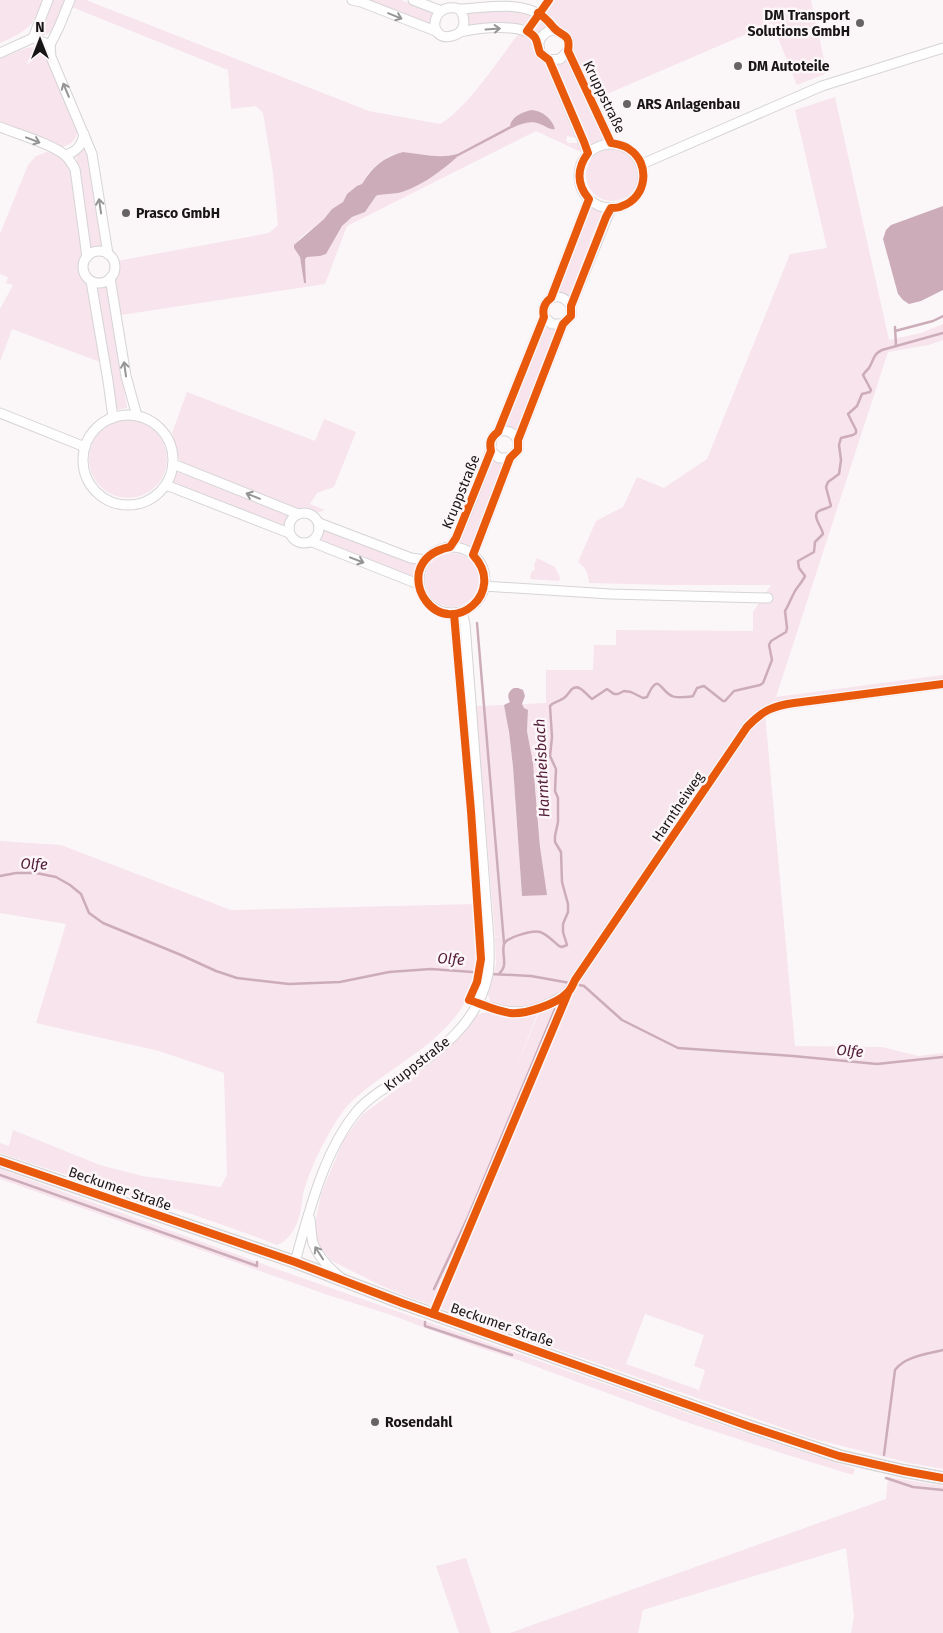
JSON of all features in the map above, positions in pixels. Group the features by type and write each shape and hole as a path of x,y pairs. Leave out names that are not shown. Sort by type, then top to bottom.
{"main road":[{"name":"Beckumer Straße","path":"0,1161 295,1262 402,1303 784,1438 838,1456 943,1478"}],"street":[{"path":"0,53 33,38 48,0"},
{"path":"70,0 50,45 52,57 92,154 108,254 115,268 110,278 102,283 91,281"},
{"path":"342,0 361,2 449,36 460,32 516,28 530,33 539,42"},
{"name":"Kruppstraße","path":"413,0 439,10 446,6 459,9 509,5 532,10 546,18 568,40 568,51 611,143"},
{"path":"459,9 464,20 460,32"},
{"path":"438,32 434,19 439,10"},
{"path":"556,30 546,32 541,37 539,42 540,53 549,60 588,153 582,161 579,170 581,187 588,199 599,206 611,208 623,206 638,194 644,177 642,164 822,86 943,48"},
{"path":"33,38 50,45"},
{"name":"Kruppstraße","path":"549,60 560,59 568,51"},
{"path":"0,127 65,154 71,161 74,169 87,257"},
{"path":"65,154 72,153 78,148 84,134"},
{"name":"Kruppstraße","path":"588,153 599,146 611,143 621,144 630,149 642,164"},
{"name":"Kruppstraße","path":"450,547 456,538 491,451 490,442 498,432 544,317 543,308 551,298 588,199"},
{"path":"173,464 298,514 308,513 319,523 411,558 425,560 419,571 418,584 422,596 429,605 439,611 458,613 473,606 480,597 485,578 479,561 473,555 510,458 518,450 518,440 563,324 571,316 571,306 611,208"},
{"path":"108,254 96,252 87,257 84,261 83,270 91,281 113,418"},
{"path":"110,278 119,323 126,376 137,416"},
{"path":"551,298 563,298 571,306"},
{"path":"544,317 552,324 563,324"},
{"path":"0,413 85,447"},
{"path":"122,415 137,416 152,422 165,434 172,448 173,464 170,476 166,485 154,497 146,501 130,505 113,502 98,493 88,480 84,463 85,447 98,426 122,415"},
{"path":"498,432 510,432 518,440"},
{"name":"Kruppstraße","path":"491,451 499,458 510,458"},
{"path":"166,485 290,533"},
{"path":"298,514 290,522 290,533 296,542 306,544 312,542 319,534 319,523"},
{"path":"312,542 418,584"},
{"name":"Kruppstraße","path":"425,560 440,549 450,547 463,549 473,555"},
{"path":"484,586 610,594 768,598"},
{"name":"Kruppstraße","path":"295,1262 324,1170 339,1136 359,1109 440,1050 479,1003 486,983 490,963 489,940 477,777 465,624 458,613"},
{"name":"Harntheiweg","path":"479,1003 512,1013 534,1010 548,1005 568,993 748,727 762,712 776,706 794,703 943,684"},
{"path":"309,1214 313,1242 316,1249 333,1271 348,1283"}],"shaded area":[{"path":"0,0 43,0 28,28 0,43"},
{"path":"52,0 66,0 55,26 48,34 43,36 40,34 40,31"},
{"path":"75,0 86,0 369,111 440,124 450,117 472,95 519,33 532,39 548,64 580,136 576,138 567,136 566,141 569,143 583,143 581,152 536,131 347,226 325,284 121,315 114,278 117,261 269,233 278,225 273,173 263,113 256,106 231,109 228,70 72,7","holes":["403,152 437,156 457,154 398,192 376,196 365,212 352,217 342,226 326,254 305,259 306,277 304,283 300,257 294,248 300,238 324,219 332,209 343,202 347,194 362,184 368,173 379,163 391,155"]},
{"path":"366,0 401,0 432,12 430,25"},
{"path":"547,0 811,0 827,73 797,85 772,23 593,100 571,52 570,36 550,17 539,10"},
{"path":"511,9 533,14 549,27 540,31 539,34 531,29 514,24 468,25 468,12"},
{"path":"26,48 42,49 48,56 78,128 74,140 62,147 0,122 0,59"},
{"path":"567,60 604,140 599,140 591,145 555,65"},
{"path":"835,97 889,340 921,333 943,324 943,340 929,345 888,352 776,697 943,675 943,681 794,700 765,713 795,1046 882,1047 918,1056 943,1053 943,1469 909,1463 814,1439 411,1298 332,1261 320,1248 314,1233 321,1194 344,1139 363,1114 415,1076 442,1053 481,1013 489,1012 510,1016 538,1012 513,1076 539,1012 512,1010 492,1005 488,995 496,964 495,937 500,936 495,936 476,706 504,705 506,710 513,767 522,896 540,847 533,763 527,731 528,710 522,704 546,703 546,670 593,670 594,645 616,645 616,630 753,631 753,612 771,585 589,583 586,571 578,562 596,521 623,507 637,477 664,488 707,459 790,254 827,248 795,110","holes":["645,1314 704,1335 694,1366 705,1370 699,1390 626,1364"]},
{"path":"532,110 546,116 552,122 555,129 533,122 512,128 511,122 516,117 521,113"},
{"path":"86,147 103,247 90,248 76,155"},
{"path":"607,149 617,149 627,153 634,160 638,175 634,190 627,197 617,201 607,201 597,197 590,190 586,180 586,170 590,160 597,153"},
{"path":"47,152 57,154 62,158 72,175 84,255 81,269 88,281 100,362 12,329 0,362 0,309 13,285 6,283 8,277 0,274 0,234 28,165 36,156"},
{"path":"403,152 437,156 457,154 458,156 438,173 406,191 376,196 365,212 352,217 342,226 326,254 305,259 306,283 304,283 300,257 294,245 324,219 332,209 343,202 347,194 362,184 379,163"},
{"path":"591,206 604,211 570,296 558,292"},
{"path":"943,206 943,290 921,301 909,304 898,294 883,239 886,230 891,225"},
{"path":"109,283 127,408 114,410 96,286"},
{"path":"544,325 557,330 517,430 505,425"},
{"path":"187,392 315,441 324,419 356,432 334,487 317,493 310,504 325,510 316,513 310,510 297,510 182,463 179,459 172,433"},
{"path":"128,420 143,423 155,432 164,444 167,459 164,474 155,486 143,495 128,498 113,495 101,486 92,474 89,459 92,444 101,432 113,423"},
{"path":"491,460 504,464 471,548 458,544"},
{"path":"175,470 290,514 286,527 171,482"},
{"path":"325,529 418,565 415,578 321,540"},
{"path":"447,553 457,553 471,561 477,570 479,580 477,590 471,599 457,607 447,607 437,602 430,595 425,585 425,575 430,565 437,558"},
{"path":"537,558 555,567 560,578 559,581 530,579 531,573 535,569 534,565"},
{"path":"514,688 523,690 525,696 522,704 528,710 527,731 533,763 540,847 547,895 522,896 513,767 504,705 510,702 509,694"},
{"path":"0,841 61,845 231,910 475,904 478,945 477,969 470,992 444,1030 427,1045 370,1086 343,1111 313,1165 303,1194 296,1225 290,1235 277,1245 208,1220 0,1153 0,1143 9,1146 13,1130 100,1165 142,1176 221,1187 227,1174 224,1073 159,1051 36,1023 66,924 0,913"},
{"path":"0,1169 288,1273 745,1433 855,1469 853,1475 683,1421 521,1361 0,1179"},
{"path":"888,1477 943,1486 943,1633 851,1633 854,1616 846,1548 643,1610 638,1633 510,1633 886,1499"},
{"path":"466,1558 491,1633 459,1633 436,1566"}],"waterway":[{"path":"458,155 511,127"},
{"path":"895,331 933,321 943,316"},
{"path":"895,327 896,346"},
{"name":"Harntheisbach","path":"499,974 504,967 504,944 515,937 532,932 540,932 548,936 559,946 567,945 563,924 568,912 568,904 562,882 561,852 555,842 558,822 558,798 555,791 556,769 550,756 552,737 550,706 564,698 572,689 578,687 592,699 607,689 614,694 624,691 643,698 647,697 654,685 657,684 672,696 689,697 693,696 697,688 704,686 725,701 734,691 763,683 772,660 769,645 771,641 786,632 785,611 805,576 799,568 798,561 814,552 815,542 823,534 816,515 819,511 831,506 826,487 828,482 839,474 841,460 839,445 841,438 856,433 848,414 857,406 862,394 871,390 863,375 869,368 875,355 882,350 943,333"},
{"path":"477,623 504,943"},
{"name":"Olfe","path":"0,876 16,873 36,873 56,877 81,894 89,913 103,923 237,978 289,984 340,982 389,972 431,969 486,973"},
{"name":"Olfe","path":"491,974 531,976 570,983"},
{"name":"Olfe","path":"575,984 584,986 622,1020 678,1048 877,1064 943,1057"},
{"path":"434,1289 468,1217 555,1009"},
{"path":"0,1175 257,1266 257,1262"},
{"path":"425,1322 425,1326 512,1355"},
{"path":"884,1455 895,1370 899,1365 911,1359 943,1350"},
{"path":"886,1478 913,1487 943,1490"}],"cycle path":[{"path":"538,13 540,15 545,18 557,31 567,38 568,51 611,143 625,147 636,155 641,163 643,180 637,196 621,207 611,208 606,217 571,306 571,316 563,324 518,440 518,450 510,458 473,555 482,569 484,583 481,595 473,605 462,612 450,614 437,611 426,601 419,588 419,572 423,562 430,555 450,547 456,538 491,451 491,440 498,432 544,317 544,306 551,298 589,199 580,182 580,170 588,153 584,142 549,60 540,53 535,38 527,31 549,0"},
{"path":"454,614 471,811 481,959 477,982 469,1000 510,1013 540,1008 556,1001 570,990 747,727 758,716 774,707 787,704 943,684"},
{"path":"433,1314 568,993"},
{"path":"0,1161 295,1262 402,1303 748,1426 839,1456 943,1478"}],"place":[{"name":"DM Transport Solutions GmbH","path":"860,23"},
{"name":"DM Autoteile","path":"738,66"},
{"name":"ARS Anlagenbau","path":"627,104"},
{"name":"Prasco GmbH","path":"126,213"},
{"name":"Rosendahl","path":"375,1422"}]}
